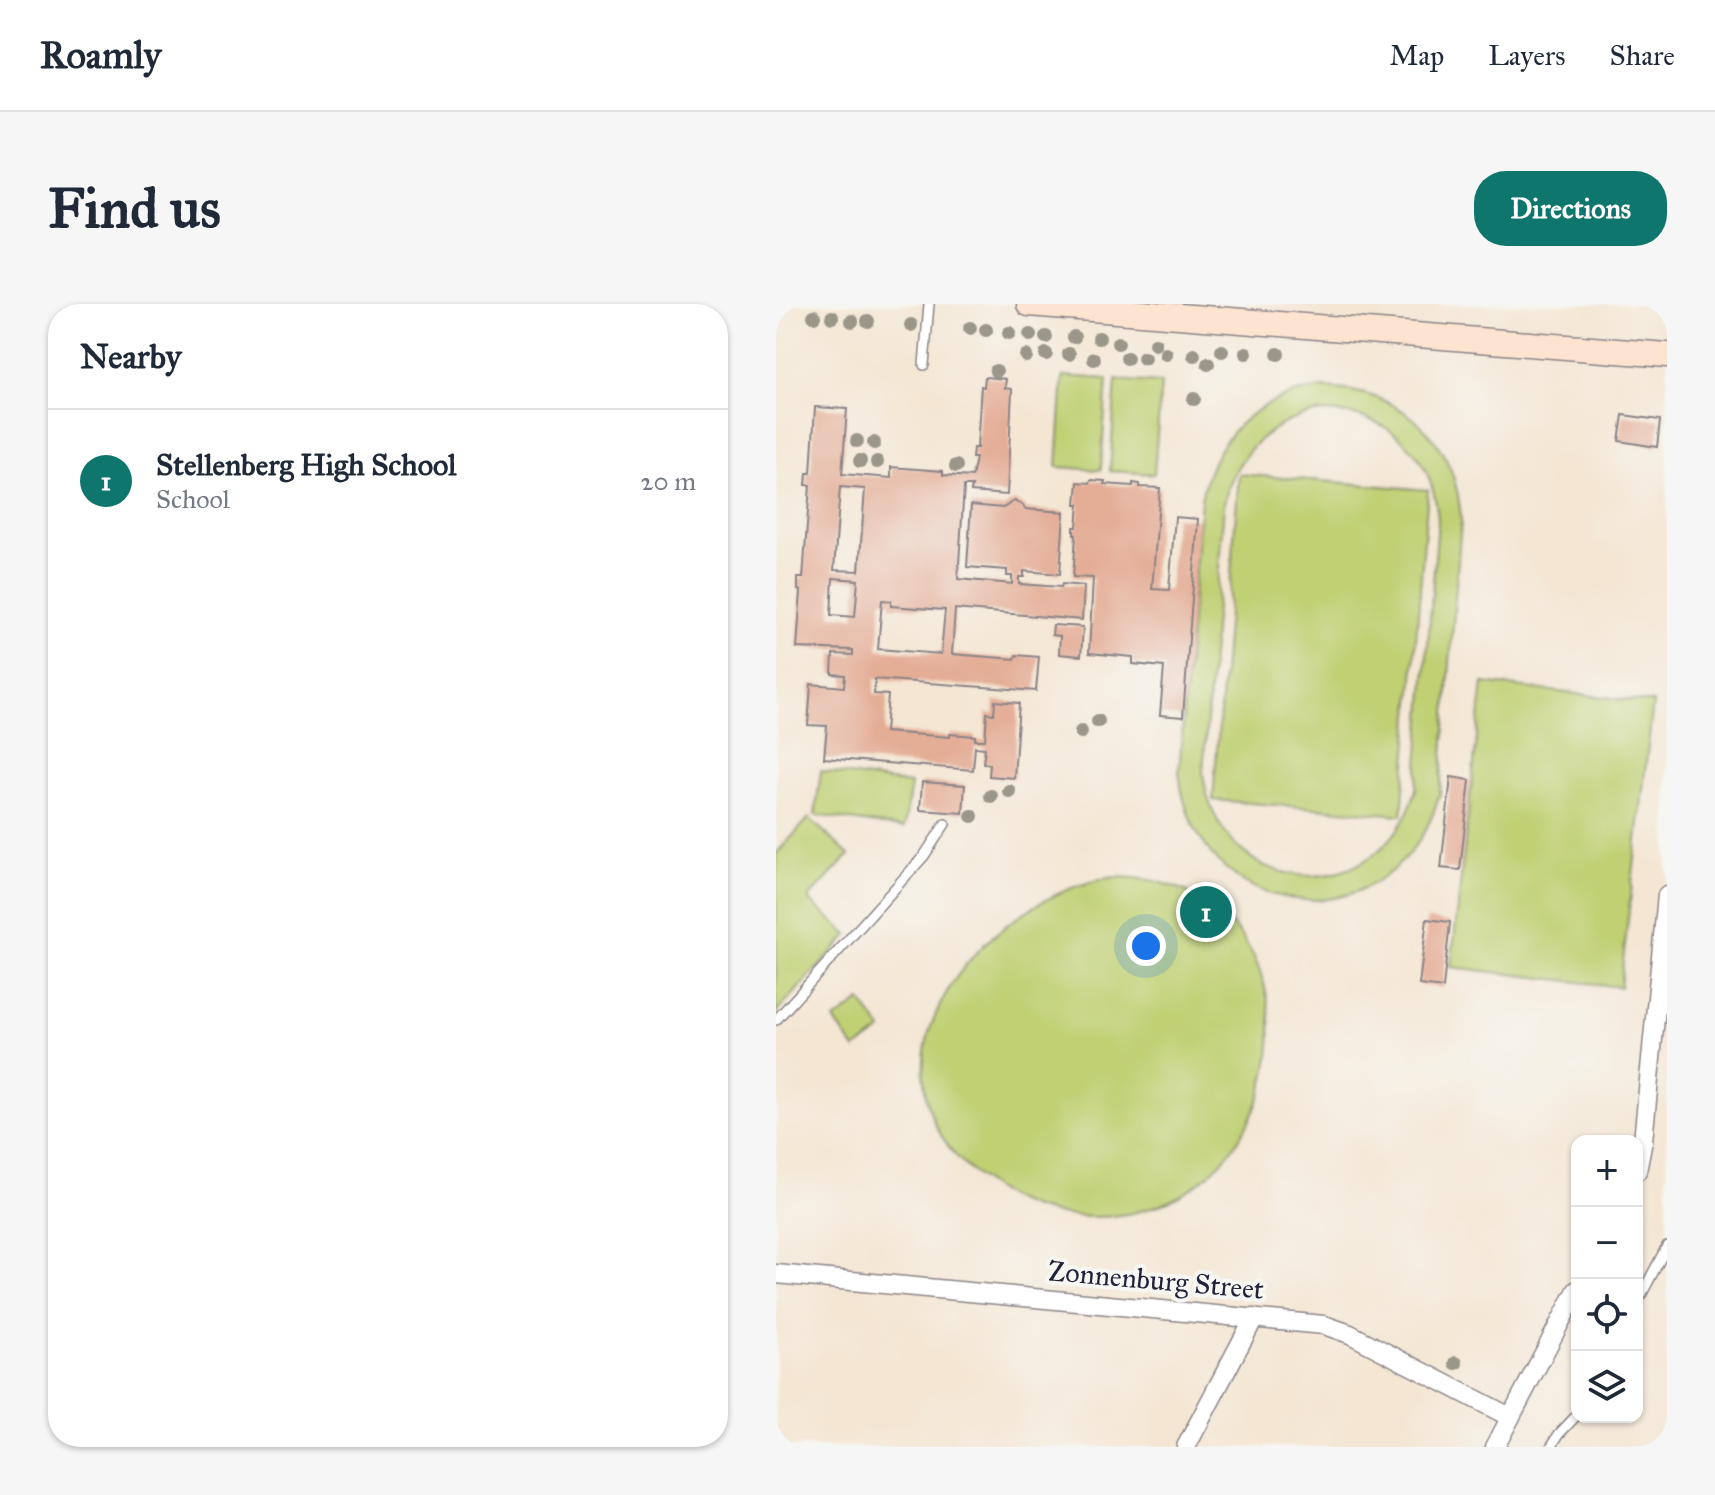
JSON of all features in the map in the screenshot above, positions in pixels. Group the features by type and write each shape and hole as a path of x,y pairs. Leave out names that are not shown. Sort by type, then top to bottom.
{"street":[{"path":"1029,304 1667,355"},
{"path":"1643,1141 1663,977 1667,895"},
{"name":"Zonnenburg Street","path":"776,1274 1313,1323 1338,1329 1510,1417"},
{"path":"1495,1447 1571,1301"},
{"path":"1186,1447 1254,1318"}],"lane":[{"path":"924,365 929,304"},
{"path":"776,1020 924,856 945,824"},
{"path":"1643,1292 1667,1246"},
{"path":"1551,1447 1571,1421"}],"green space":[{"path":"1063,376 1107,379 1101,470 1057,467"},
{"path":"1116,380 1161,383 1154,474 1110,471"},
{"path":"1322,388 1351,391 1401,409 1437,443 1449,466 1457,492 1461,521 1440,793 1417,843 1384,877 1343,896 1300,900 1258,889 1221,864 1193,825 1179,772 1201,499 1208,476 1228,438 1242,422 1277,400","holes":["1323,412 1369,420 1404,441 1418,457 1435,497 1438,521 1416,789 1398,829 1370,857 1337,872 1302,875 1267,867 1237,846 1214,815 1203,772 1224,503 1237,468 1258,441 1272,430 1304,416"]},
{"path":"1239,474 1428,490 1402,815 1213,800"},
{"path":"1483,683 1653,703 1620,987 1451,967"},
{"path":"821,771 911,784 904,828 815,815"},
{"path":"809,818 849,855 808,899 848,935 776,1013 776,854"},
{"path":"1114,877 1187,892 1237,930 1264,984 1270,1046 1255,1108 1221,1162 1167,1201 1096,1217 1064,1215 1033,1208 991,1187 978,1177 940,1133 924,1087 928,1039 946,993 977,952 1018,917 1065,891"},
{"path":"861,1001 882,1030 855,1049 834,1020"}],"building":[{"path":"985,377 1006,379 1005,388 1012,389 1007,495 971,492 972,486 964,486 958,579 1012,584 1012,576 1007,576 1007,570 967,567 971,505 1003,508 1014,501 1025,509 1064,512 1060,574 1024,571 1024,577 1019,577 1019,584 1084,586 1082,620 955,609 952,654 1015,659 1016,655 1039,657 1036,691 875,679 874,694 888,695 885,732 975,736 975,740 985,740 987,713 994,714 995,701 1019,703 1014,778 989,776 990,764 983,763 985,748 975,747 973,770 824,758 827,726 808,725 811,684 844,687 845,675 832,674 833,654 853,655 853,650 797,648 801,591 798,590 798,578 803,578 810,485 806,485 807,473 811,473 815,407 847,409 842,474 891,478 891,467 943,471 943,475 972,477 981,386 984,387","holes":["840,487 865,489 859,571 834,570","833,578 858,580 855,617 831,615","882,600 891,601 891,606 945,610 941,654 878,649"]},
{"path":"1623,415 1660,420 1657,447 1619,441"},
{"path":"1091,480 1105,481 1104,484 1133,486 1133,483 1140,484 1140,487 1160,488 1152,589 1169,590 1175,517 1198,519 1183,717 1160,715 1164,667 1133,664 1133,657 1089,653 1093,578 1073,577 1078,482 1090,483"},
{"path":"1053,625 1083,627 1081,656 1059,654 1060,636 1052,635"},
{"path":"1451,777 1470,780 1460,870 1441,868"},
{"path":"922,782 965,785 963,813 920,810"},
{"path":"1427,919 1450,922 1443,988 1419,985"}],"place":[{"name":"Stellenberg High School","path":"1206,912"}]}
